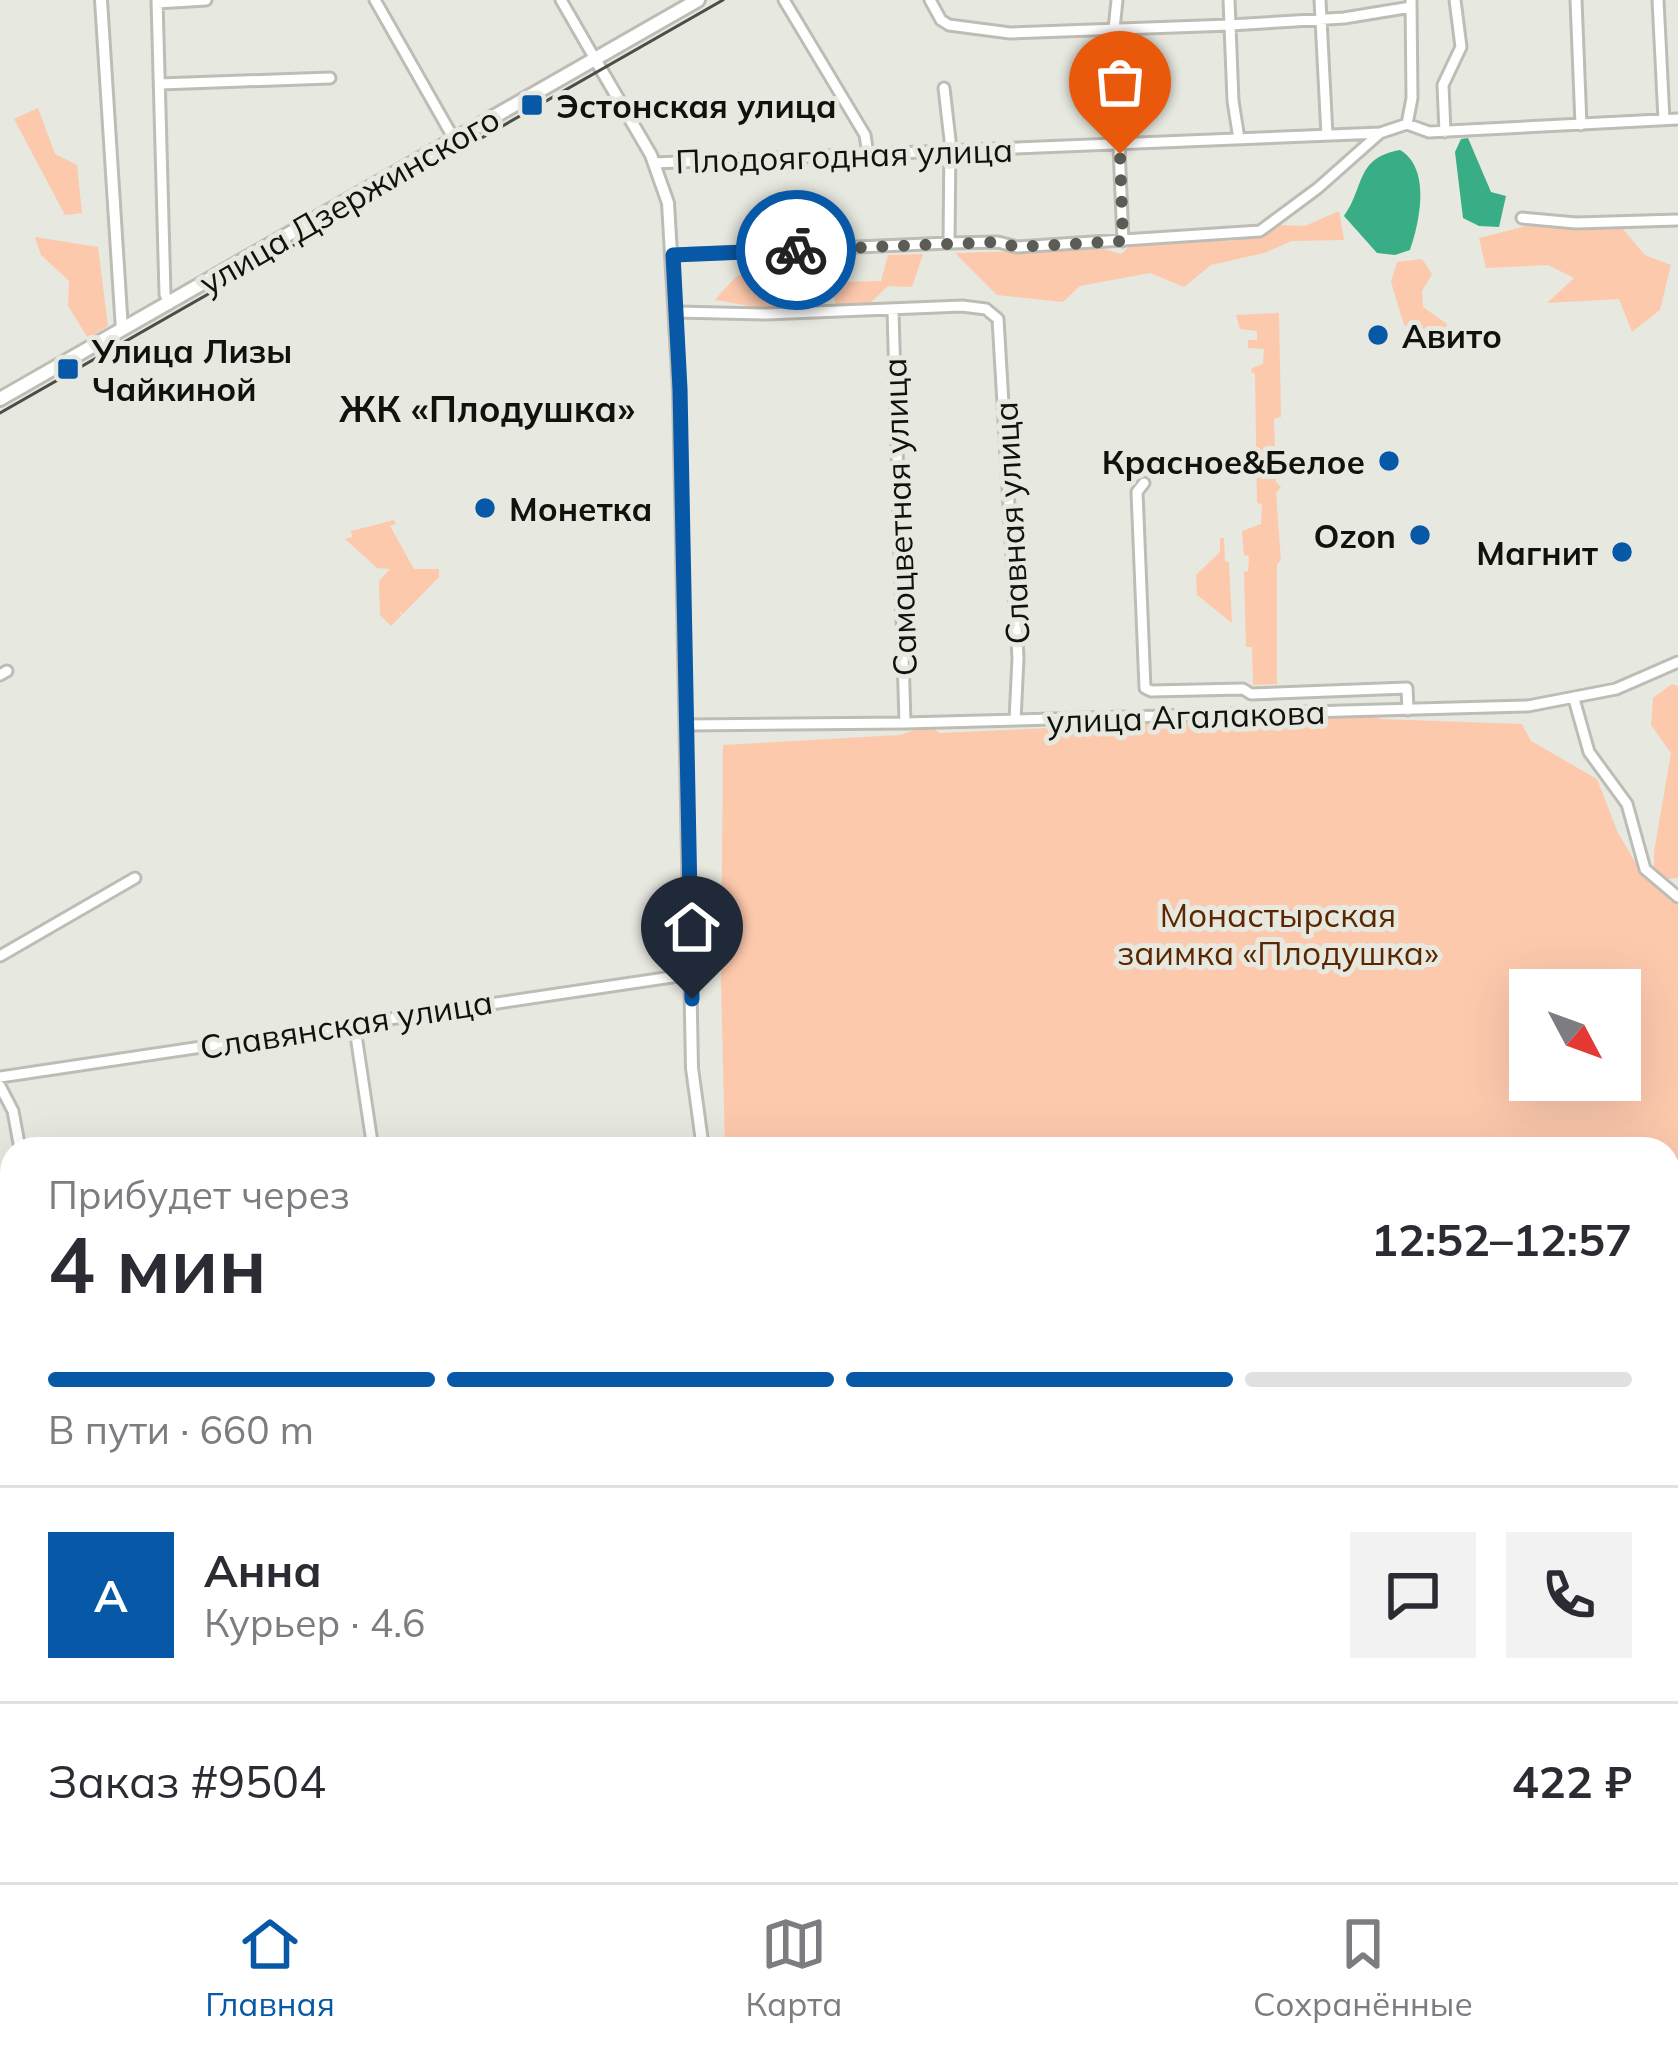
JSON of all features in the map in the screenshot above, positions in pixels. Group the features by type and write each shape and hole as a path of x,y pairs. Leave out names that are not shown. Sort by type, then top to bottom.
{"main road":[{"name":"улица Дзержинского","path":"0,399 595,59 676,5 698,0"}],"street":[{"path":"101,0 122,330"},
{"path":"169,304 164,293 157,1 206,0"},
{"path":"375,0 454,139"},
{"path":"561,0 654,163 668,203 676,312 688,725 692,1068 701,1137"},
{"path":"784,0 865,134 868,154"},
{"path":"930,0 941,20 957,27 1010,32 1319,19 1411,3 1412,98 1407,124 1421,131 1678,119"},
{"path":"1118,0 1114,29 1123,241"},
{"path":"1228,0 1239,139"},
{"path":"1320,0 1328,134"},
{"path":"1445,132 1443,85 1461,47 1455,0"},
{"path":"1576,0 1581,125"},
{"path":"1658,0 1664,120"},
{"path":"160,84 331,78"},
{"path":"944,88 950,150 949,243"},
{"name":"Плодоягодная улица","path":"654,163 1380,133 1407,124"},
{"path":"673,255 949,243 998,242 1017,247 1260,231 1380,133"},
{"path":"1522,218 1576,223 1678,220"},
{"name":"Славная улица","path":"893,311 980,307 1001,326 1018,658 1015,720"},
{"path":"676,312 893,311"},
{"name":"Самоцветная улица","path":"893,311 905,723"},
{"path":"1144,484 1137,492 1144,688 1151,692 1243,689 1250,694 1407,688 1408,710"},
{"name":"улица Агалакова","path":"688,725 1528,706 1616,688 1678,662"},
{"path":"1574,699 1589,752 1627,804 1645,869 1678,897"},
{"path":"0,956 135,878"},
{"name":"Славянская улица","path":"0,1082 355,1022 692,974"},
{"path":"355,1022 372,1137"},
{"path":"0,1082 18,1137"}],"green space":[{"path":"38,108 55,154 77,165 82,213 65,215 14,119"},
{"path":"1339,211 1344,240 1292,241 1211,265 1184,287 1150,273 1080,286 1063,302 997,295 955,253 1104,249 1121,254 1133,243 1234,241 1277,225 1305,226"},
{"path":"1526,226 1622,228 1645,255 1671,265 1660,310 1632,332 1619,299 1547,303 1574,278 1548,265 1486,268 1479,238"},
{"path":"35,237 98,247 108,326 88,338 68,306 69,281 41,255"},
{"path":"923,254 912,287 888,286 869,304 836,307 833,290 807,287 795,307 762,308 715,300 742,273 764,260 829,256 832,282 881,281 888,255"},
{"path":"1422,259 1432,274 1422,291 1423,307 1447,324 1448,346 1404,325 1391,282 1397,262"},
{"path":"1279,313 1281,417 1274,419 1276,482 1281,487 1276,493 1281,560 1277,564 1277,684 1253,685 1252,647 1246,647 1244,572 1249,556 1244,555 1242,531 1261,524 1255,374 1251,372 1263,364 1264,349 1248,348 1248,340 1257,340 1257,331 1240,329 1236,315"},
{"path":"394,520 396,524 390,526 414,569 439,569 439,577 403,614 398,610 402,615 391,626 380,615 379,581 390,569 377,568 345,539 352,537 351,531"},
{"path":"1220,538 1224,538 1225,561 1229,562 1232,623 1197,595 1196,575 1220,552"},
{"path":"1672,684 1678,686 1678,878 1667,879 1654,868 1654,852 1671,753 1651,725 1653,698"},
{"name":"Монастырская заимка «Плодушка»","path":"1373,713 1380,719 1522,724 1531,741 1597,779 1618,833 1644,877 1678,905 1678,1137 725,1137 723,745 899,735 929,726 940,733"}],"shaded area":[{"path":"1468,138 1491,192 1506,196 1499,227 1479,226 1463,218 1455,152 1461,139"},
{"path":"1400,150 1410,158 1419,182 1417,225 1410,250 1395,255 1377,253 1344,216 1368,167"}],"tram line":[{"path":"0,413 723,0"}],"way so far":[{"path":"796,250 1123,241 1120,154"}],"place":[{"name":"Эстонская улица","path":"532,105"},
{"name":"Авито","path":"1378,335"},
{"name":"Улица Лизы Чайкиной","path":"68,369"},
{"name":"Красное&Белое","path":"1389,461"},
{"name":"Монетка","path":"485,508"},
{"name":"Ozon","path":"1420,535"},
{"name":"Магнит","path":"1622,552"}],"district":[{"name":"ЖК «Плодушка»","path":"487,408"}],"route":[{"path":"692,999 673,255 796,250"}]}
